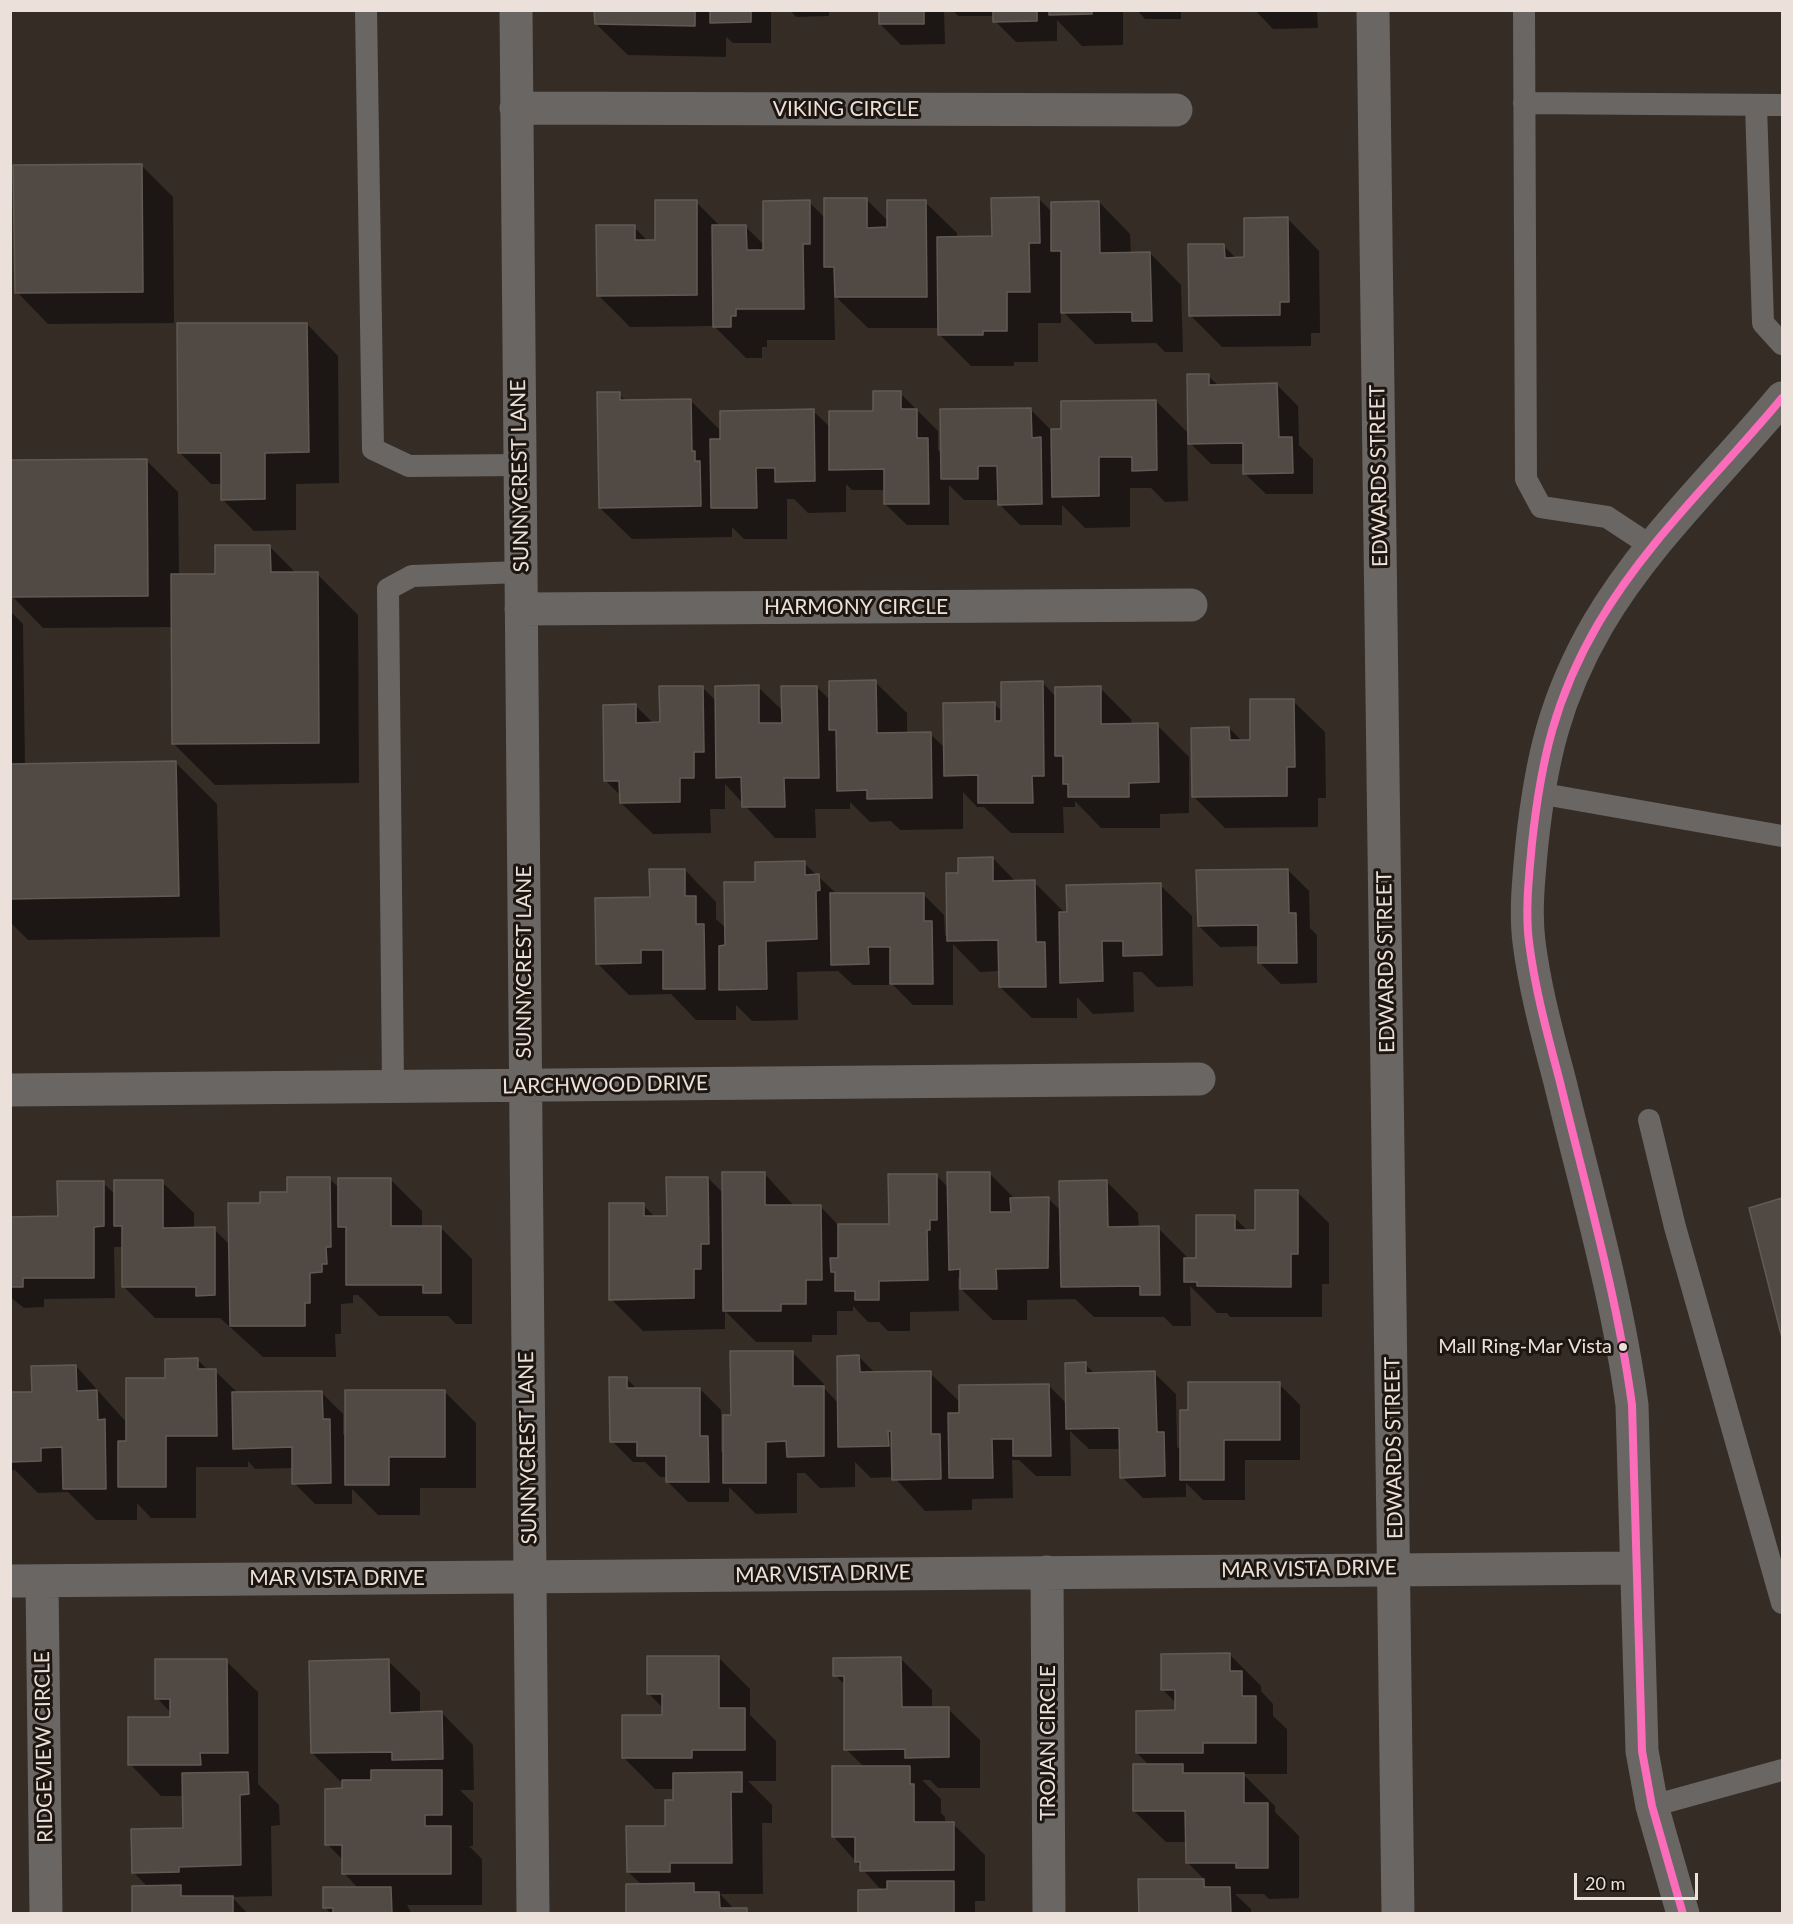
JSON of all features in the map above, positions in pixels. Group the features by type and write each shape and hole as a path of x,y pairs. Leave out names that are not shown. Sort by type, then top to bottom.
{"street":[{"name":"SUNNYCREST LANE","path":"516,10 533,1914"},
{"name":"EDWARDS STREET","path":"1373,10 1398,1914"},
{"name":"VIKING CIRCLE","path":"516,108 1176,110"},
{"path":"1683,1914 1652,1806 1642,1751 1632,1405 1625,1355 1607,1269 1541,1006 1529,941 1528,885 1538,793 1550,730 1572,675 1598,624 1651,546 1782,398"},
{"name":"HARMONY CIRCLE","path":"521,609 1191,604"},
{"name":"LARCHWOOD DRIVE","path":"10,1090 1199,1079"},
{"name":"MAR VISTA DRIVE","path":"26,1581 1395,1568 1636,1568"},
{"name":"TROJAN CIRCLE","path":"1047,1572 1049,1914"},
{"name":"RIDGEVIEW CIRCLE","path":"26,1581 46,1914"}],"lane":[{"path":"366,10 373,449 409,466 519,465"},
{"path":"1524,10 1526,479 1541,507 1607,517 1651,546"},
{"path":"1524,103 1782,105"},
{"path":"1756,105 1763,323 1782,344"},
{"path":"393,1086 388,589 412,576 520,572"},
{"path":"1538,793 1782,836"},
{"path":"1649,1120 1678,1239 1782,1603"},
{"path":"1652,1806 1782,1770"}],"building":[{"path":"594,10 695,10 695,26 595,24"},
{"path":"710,10 751,10 751,22 710,23"},
{"path":"879,10 924,10 924,24 879,24"},
{"path":"993,10 1037,10 1037,21 993,22"},
{"path":"1049,10 1092,10 1092,14 1049,15"},
{"path":"142,164 143,292 15,293 13,165"},
{"path":"1039,197 1040,243 1029,243 1030,292 1007,292 1007,331 983,331 983,335 938,335 937,237 992,236 991,198"},
{"path":"824,198 867,198 867,228 887,227 887,200 926,200 927,297 835,297 834,267 824,267"},
{"path":"655,200 697,200 697,295 597,296 596,225 635,225 635,240 655,240"},
{"path":"810,200 810,244 803,244 804,309 736,309 736,316 731,316 731,327 713,327 712,225 746,225 747,250 763,250 763,201"},
{"path":"1099,201 1100,253 1150,252 1152,321 1132,321 1132,312 1061,313 1061,251 1051,251 1051,202"},
{"path":"1288,217 1289,302 1280,302 1280,315 1189,316 1188,244 1224,244 1225,258 1244,257 1244,218"},
{"path":"177,323 307,323 309,452 265,453 265,499 221,500 221,453 178,453"},
{"path":"1187,374 1209,374 1209,385 1277,383 1279,437 1292,437 1293,473 1243,474 1243,443 1188,444"},
{"path":"873,391 901,391 901,409 917,409 917,438 928,438 929,504 884,504 884,469 829,470 829,411 873,411"},
{"path":"597,392 620,392 620,400 691,399 692,451 695,451 695,461 700,461 701,506 599,508"},
{"path":"1156,400 1157,470 1132,471 1132,457 1099,457 1099,496 1052,497 1051,429 1061,429 1061,401"},
{"path":"1031,408 1032,438 1041,437 1042,504 998,505 997,466 978,466 978,479 941,479 940,409"},
{"path":"814,409 815,481 775,482 775,468 756,468 757,508 711,508 710,439 720,439 720,411"},
{"path":"147,459 148,596 10,597 10,460"},
{"path":"215,545 270,545 271,572 318,572 319,743 172,744 171,574 215,574"},
{"path":"876,680 877,733 931,732 932,798 867,799 867,790 837,791 836,730 829,730 829,681"},
{"path":"1043,681 1044,776 1032,776 1033,803 978,803 978,775 944,776 943,703 995,702 995,721 1001,721 1001,682"},
{"path":"759,685 759,723 782,723 781,686 817,686 819,778 784,778 785,807 742,807 741,777 716,778 715,686"},
{"path":"659,686 703,686 704,752 694,752 694,778 680,778 680,802 620,803 619,781 604,781 603,705 636,704 636,723 660,722"},
{"path":"1101,686 1101,724 1158,723 1159,782 1129,783 1129,797 1068,797 1068,784 1063,784 1063,756 1055,756 1055,687"},
{"path":"1250,699 1294,699 1295,767 1287,767 1287,796 1192,797 1191,728 1229,727 1230,740 1250,740"},
{"path":"176,761 179,896 10,899 10,764"},
{"path":"993,857 993,881 1035,880 1036,942 1045,942 1046,987 999,987 998,940 947,941 946,873 958,873 958,858"},
{"path":"805,861 805,875 819,874 820,890 816,891 817,939 766,941 767,989 719,990 719,946 725,945 724,882 755,882 755,862"},
{"path":"649,869 685,869 685,896 696,896 696,924 704,924 705,989 663,989 663,950 641,950 641,963 596,964 595,898 650,897"},
{"path":"1288,869 1289,913 1296,913 1297,963 1258,963 1258,925 1198,926 1196,870"},
{"path":"1161,883 1162,955 1123,956 1123,941 1102,941 1103,981 1060,983 1059,912 1067,912 1066,885"},
{"path":"830,893 924,893 924,921 932,921 933,984 890,984 890,947 868,947 869,964 831,965"},
{"path":"722,1172 765,1172 765,1205 821,1205 822,1280 806,1280 806,1304 781,1304 781,1311 723,1311"},
{"path":"947,1172 990,1172 990,1212 1011,1212 1010,1198 1049,1197 1048,1268 996,1269 997,1289 960,1289 960,1269 949,1270"},
{"path":"888,1174 937,1174 937,1220 930,1220 930,1230 927,1230 928,1280 879,1281 879,1300 855,1300 855,1291 835,1291 835,1272 831,1272 830,1258 838,1258 838,1224 889,1224"},
{"path":"287,1177 330,1177 331,1247 326,1247 327,1264 322,1264 322,1272 310,1273 310,1303 305,1303 305,1326 230,1326 228,1203 260,1203 260,1192 287,1192"},
{"path":"666,1177 708,1177 709,1244 701,1244 701,1269 694,1269 694,1298 609,1300 609,1203 644,1203 644,1216 667,1216"},
{"path":"338,1178 391,1178 391,1226 441,1226 441,1293 423,1293 423,1285 346,1285 346,1227 338,1227"},
{"path":"114,1180 163,1180 163,1228 215,1227 215,1295 196,1296 196,1287 122,1287 122,1226 114,1226"},
{"path":"1107,1180 1108,1227 1159,1226 1160,1295 1140,1295 1140,1286 1061,1287 1059,1181"},
{"path":"57,1181 104,1181 104,1226 94,1227 94,1278 23,1278 23,1287 10,1287 10,1217 58,1216"},
{"path":"1255,1190 1298,1190 1298,1254 1291,1254 1291,1287 1197,1286 1197,1282 1184,1282 1184,1258 1196,1258 1196,1215 1235,1215 1235,1230 1255,1230"},
{"path":"1782,1198 1782,1338 1749,1208"},
{"path":"730,1351 793,1351 793,1386 824,1386 824,1456 787,1457 786,1441 766,1442 766,1483 723,1483 723,1415 731,1415"},
{"path":"859,1355 860,1372 931,1371 931,1434 940,1434 941,1479 892,1480 891,1431 888,1431 889,1446 838,1447 837,1356"},
{"path":"198,1358 198,1369 216,1369 217,1436 166,1436 166,1487 118,1487 118,1441 126,1441 126,1378 165,1378 165,1359"},
{"path":"1086,1362 1086,1373 1155,1371 1157,1432 1164,1432 1165,1476 1120,1478 1119,1428 1066,1429 1065,1363"},
{"path":"76,1365 77,1391 97,1390 98,1420 105,1419 106,1489 63,1489 62,1447 41,1448 41,1461 10,1462 10,1392 32,1392 31,1366"},
{"path":"609,1377 627,1377 627,1388 700,1388 700,1436 708,1436 709,1482 666,1482 666,1456 637,1456 637,1442 610,1442"},
{"path":"1188,1382 1280,1382 1280,1440 1224,1440 1224,1480 1180,1480 1180,1410 1188,1410"},
{"path":"1049,1384 1051,1456 1013,1456 1013,1439 992,1439 993,1478 949,1478 948,1413 959,1413 959,1385"},
{"path":"345,1390 445,1390 445,1457 389,1457 389,1485 345,1485"},
{"path":"322,1391 323,1419 330,1419 331,1483 292,1484 292,1447 233,1449 232,1392"},
{"path":"1230,1653 1230,1671 1242,1671 1242,1696 1256,1696 1256,1743 1203,1743 1203,1753 1136,1753 1136,1711 1175,1710 1175,1690 1161,1690 1161,1654"},
{"path":"647,1656 719,1656 719,1708 745,1708 745,1750 692,1750 692,1758 622,1758 622,1715 662,1715 662,1694 647,1694"},
{"path":"901,1657 902,1707 949,1707 949,1757 905,1758 905,1749 844,1750 844,1676 833,1676 833,1658"},
{"path":"155,1659 227,1659 228,1753 200,1753 201,1765 128,1765 128,1717 170,1717 170,1699 155,1699"},
{"path":"389,1659 390,1713 442,1711 443,1759 392,1760 392,1752 311,1753 309,1661"},
{"path":"1133,1764 1183,1764 1183,1773 1244,1773 1244,1803 1268,1803 1268,1868 1236,1868 1236,1863 1186,1863 1185,1811 1133,1811"},
{"path":"832,1766 910,1766 910,1784 914,1784 914,1822 954,1822 954,1870 860,1871 860,1862 855,1862 855,1837 832,1837"},
{"path":"371,1770 442,1770 442,1815 425,1815 425,1826 451,1826 451,1874 342,1874 342,1845 325,1845 325,1789 342,1788 342,1780 371,1780"},
{"path":"248,1772 249,1794 240,1795 241,1865 179,1867 179,1872 132,1873 131,1829 183,1828 182,1773"},
{"path":"742,1772 742,1792 731,1792 732,1863 670,1863 670,1872 627,1872 626,1826 665,1826 665,1800 673,1800 673,1773"},
{"path":"1138,1879 1204,1879 1204,1887 1230,1887 1231,1914 1139,1914"},
{"path":"887,1881 954,1881 954,1914 858,1914 858,1890 887,1889"},
{"path":"694,1883 694,1892 719,1892 720,1908 747,1908 747,1914 626,1914 626,1884"},
{"path":"181,1885 181,1896 233,1896 233,1914 132,1914 132,1886"},
{"path":"323,1887 391,1887 392,1914 333,1914 333,1908 323,1908"}],"transit line":[{"path":"1683,1914 1652,1806 1642,1751 1632,1405 1626,1364 1590,1202 1546,1030 1529,942 1527,905 1540,784 1552,730 1583,651 1598,624 1639,563 1685,507 1782,398"}],"place":[{"name":"Mall Ring-Mar Vista","path":"1623,1347"}]}
